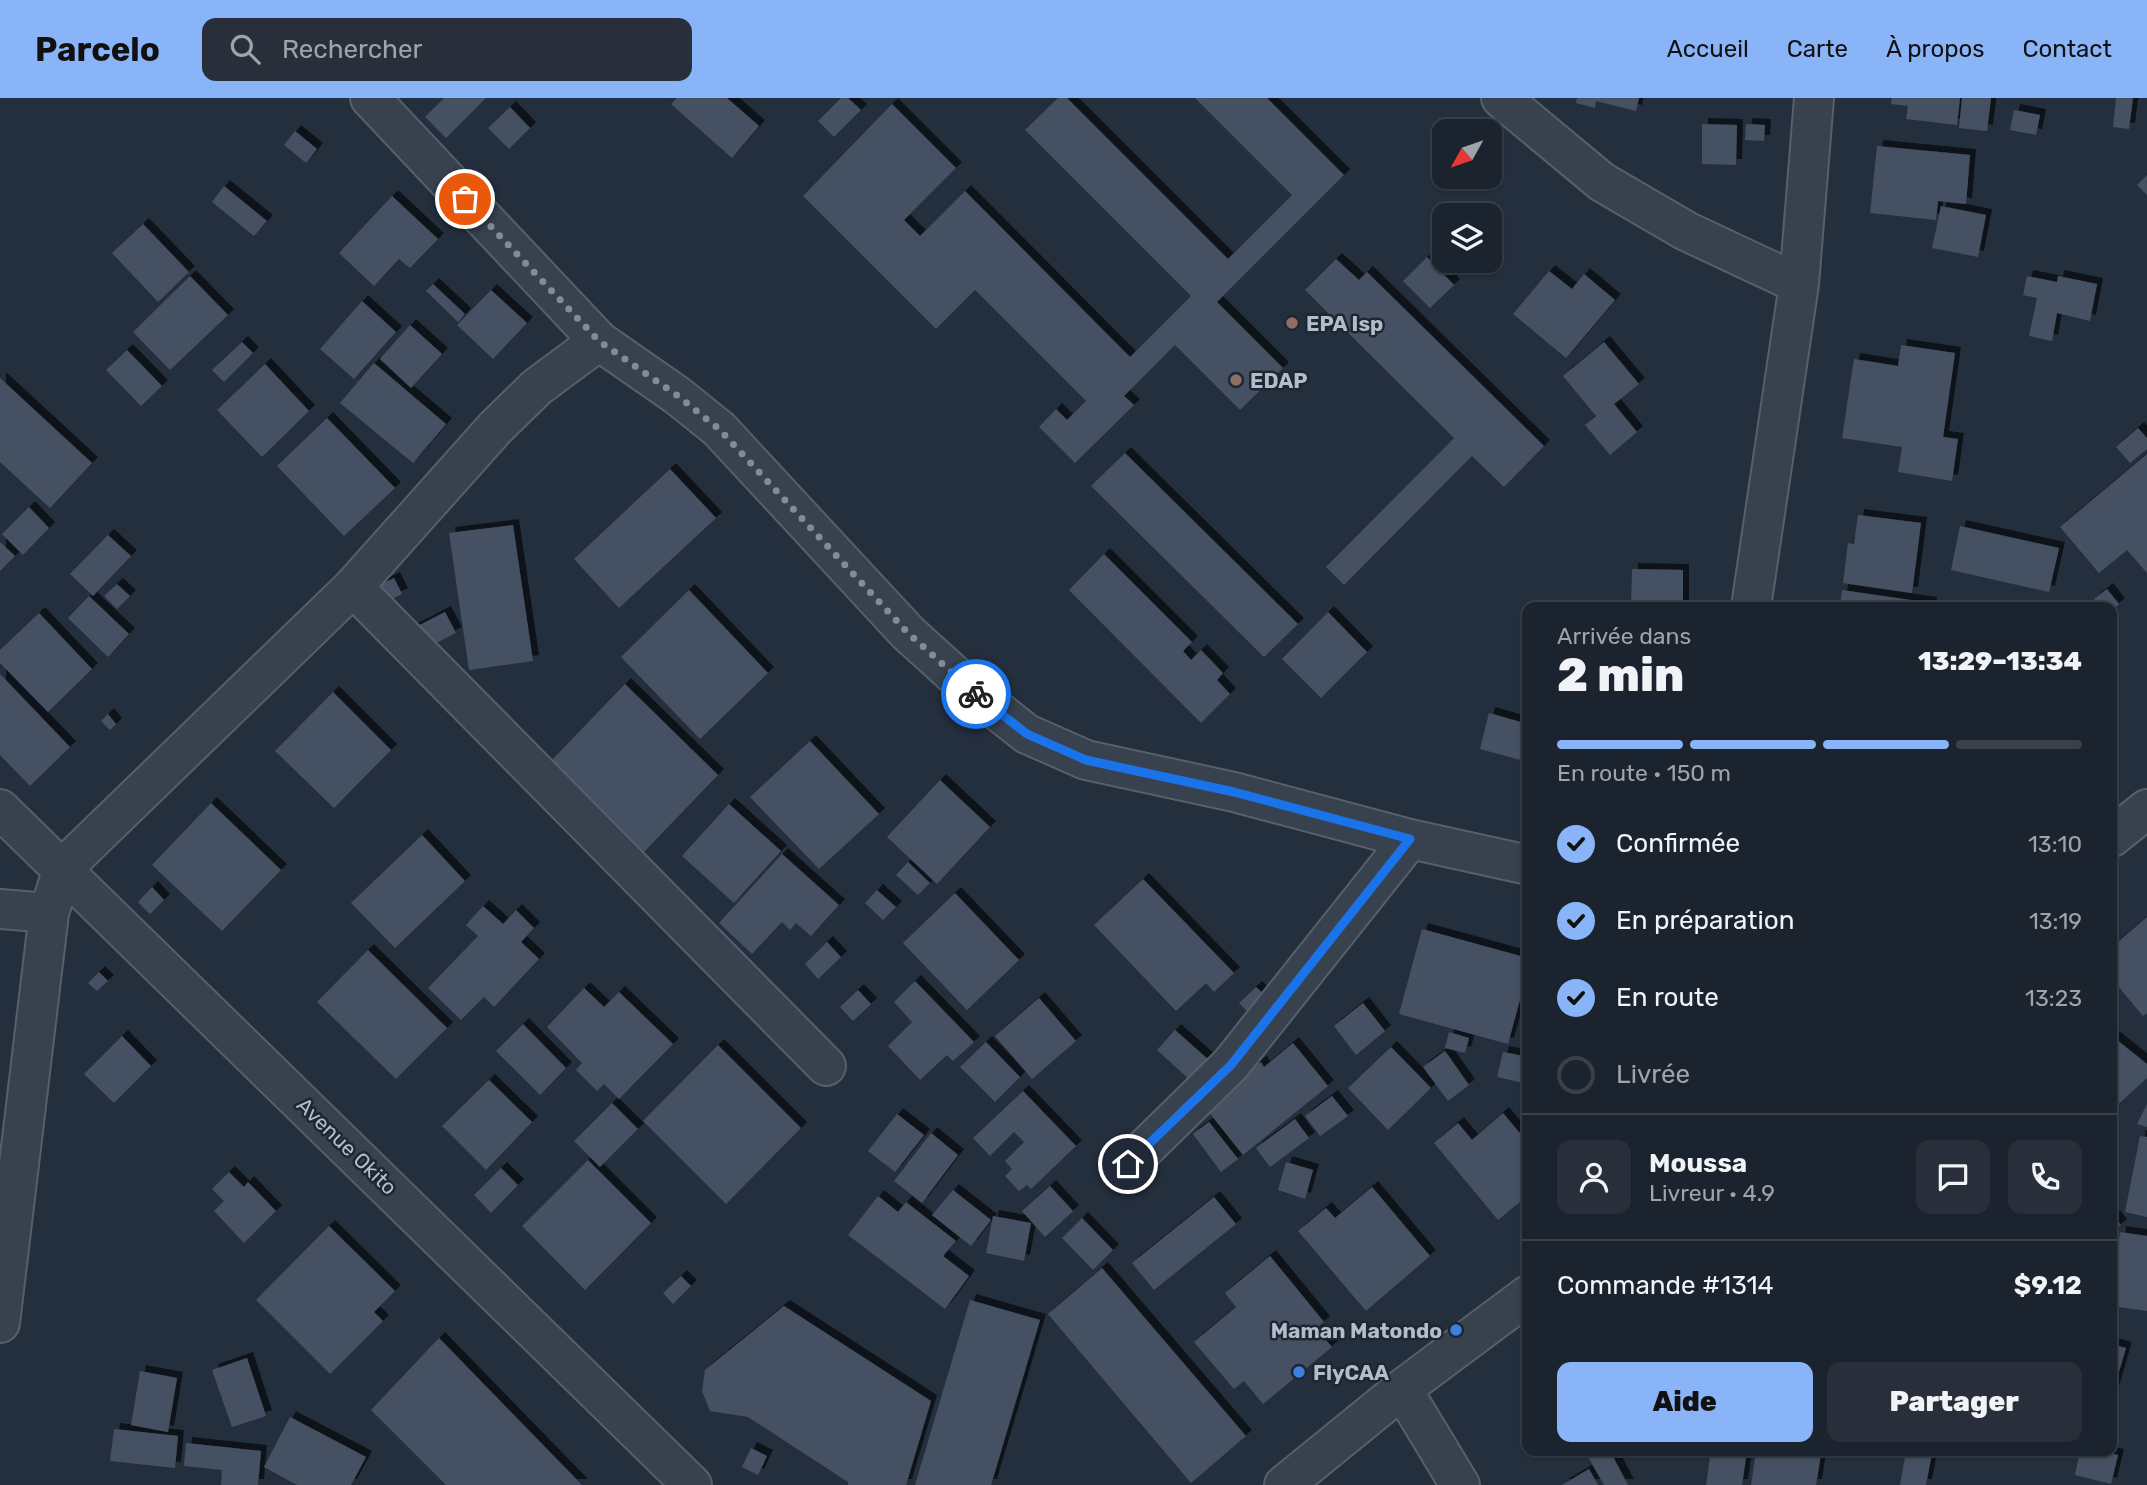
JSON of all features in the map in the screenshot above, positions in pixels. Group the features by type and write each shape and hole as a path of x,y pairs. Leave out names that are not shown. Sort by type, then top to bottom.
{"street":[{"path":"370,98 599,341 678,396 719,429 908,633 972,691 1027,734 1086,760 1234,792 1410,839 1522,864"},
{"path":"1501,98 1602,182 1686,231 1799,284"},
{"path":"1752,602 1799,284 1814,98"},
{"path":"0,1323 49,913 62,868 353,587 496,427 537,387 599,341"},
{"path":"353,587 826,1066"},
{"name":"Avenue Okito","path":"0,809 692,1485"},
{"path":"2117,833 2147,809"},
{"path":"1128,1164 1231,1065 1410,839"},
{"path":"0,909 49,913"},
{"path":"1284,1485 1402,1389 1522,1299"},
{"path":"1402,1389 1460,1485"}],"building":[{"path":"444,98 486,98 446,138 425,117"},
{"path":"677,98 727,98 759,126 732,158 671,104"},
{"path":"841,98 848,98 861,110 834,137 818,121"},
{"path":"1058,98 1067,98 1228,259 1292,195 1195,98 1267,98 1344,175 1217,302 1283,368 1240,410 1175,345 1124,396 1134,405 1075,463 1039,427 1056,409 1067,420 1086,401 975,290 936,329 803,196 892,104 956,168 904,220 920,236 965,191 1130,357 1191,296 1025,130"},
{"path":"1577,98 1639,98 1636,111 1596,101 1595,108 1576,103"},
{"path":"1892,98 1960,98 1957,125 1906,119 1908,106 1891,104"},
{"path":"1962,98 1991,98 1987,131 1959,128"},
{"path":"2116,98 2133,98 2129,129 2113,127"},
{"path":"510,107 530,128 509,149 488,128"},
{"path":"2014,110 2040,115 2036,135 2010,130"},
{"path":"1702,124 1737,125 1736,165 1702,164"},
{"path":"1746,124 1765,125 1764,141 1745,140"},
{"path":"295,131 317,149 306,163 284,145"},
{"path":"1877,146 1970,155 1966,204 1938,201 1936,220 1870,213"},
{"path":"2147,175 2147,195 2137,185"},
{"path":"224,186 267,221 254,236 212,202"},
{"path":"392,196 438,239 410,268 399,259 374,286 339,253"},
{"path":"1941,206 1986,215 1978,257 1932,248"},
{"path":"143,224 189,272 158,302 112,253"},
{"path":"1427,257 1432,262 1432,273 1442,273 1454,285 1430,308 1403,281"},
{"path":"1336,259 1359,280 1367,272 1544,446 1504,487 1472,456 1344,585 1326,567 1454,438 1305,290"},
{"path":"1549,271 1572,289 1584,274 1615,300 1566,358 1513,314"},
{"path":"190,276 228,315 170,370 133,332"},
{"path":"2027,276 2057,282 2058,276 2097,284 2090,321 2057,313 2052,341 2029,336 2037,298 2023,295"},
{"path":"433,284 465,314 458,322 426,291"},
{"path":"491,290 527,323 493,359 457,325"},
{"path":"362,301 396,332 354,379 320,349"},
{"path":"410,325 442,354 411,388 380,359"},
{"path":"242,342 253,353 224,382 212,370"},
{"path":"1604,342 1639,384 1614,404 1637,432 1610,455 1585,425 1596,416 1563,376"},
{"path":"1901,345 1955,353 1943,437 1958,439 1952,481 1898,472 1902,447 1842,438 1854,359 1898,366"},
{"path":"127,350 162,386 141,406 106,370"},
{"path":"374,363 446,424 413,463 340,403"},
{"path":"265,364 309,411 262,457 217,410"},
{"path":"0,378 92,463 50,508 0,462"},
{"path":"327,418 395,488 344,536 277,466"},
{"path":"2138,428 2147,438 2147,449 2130,463 2116,447"},
{"path":"1125,453 1298,624 1264,657 1091,486"},
{"path":"2147,454 2147,573 2127,550 2099,573 2060,527"},
{"path":"670,469 716,518 619,608 574,559"},
{"path":"29,507 49,528 23,555 2,534"},
{"path":"1858,515 1921,523 1912,593 1843,583 1848,543 1854,544"},
{"path":"513,525 533,661 469,670 449,533"},
{"path":"1960,526 2059,548 2049,592 1951,570"},
{"path":"108,535 131,556 93,596 70,574"},
{"path":"0,542 15,556 0,571"},
{"path":"1104,554 1192,642 1183,651 1191,660 1201,650 1223,673 1217,680 1230,694 1201,723 1069,590"},
{"path":"1632,569 1683,570 1683,602 1631,602"},
{"path":"394,578 402,594 383,603 375,587"},
{"path":"117,584 130,596 117,609 104,596"},
{"path":"2107,589 2119,604 2097,602 2094,599"},
{"path":"689,590 768,673 700,739 621,657"},
{"path":"1842,590 1924,602 1841,602"},
{"path":"89,596 129,634 108,657 68,618"},
{"path":"445,612 456,633 422,650 412,629"},
{"path":"1328,612 1367,652 1321,698 1282,659"},
{"path":"39,613 92,669 48,712 0,663 0,650"},
{"path":"0,674 70,747 30,786 0,755"},
{"path":"625,684 718,775 643,853 550,762"},
{"path":"333,692 391,750 334,808 275,751"},
{"path":"1489,713 1522,722 1522,760 1480,749"},
{"path":"108,714 116,724 110,730 101,721"},
{"path":"810,741 879,814 819,869 750,797"},
{"path":"940,780 990,827 937,884 887,837"},
{"path":"211,803 281,870 222,931 152,865"},
{"path":"729,804 781,851 734,903 682,856"},
{"path":"422,835 465,881 395,948 351,903"},
{"path":"782,854 839,905 811,936 796,923 790,930 782,922 752,954 719,923"},
{"path":"908,862 930,883 918,895 896,875"},
{"path":"1143,879 1234,973 1214,992 1206,983 1176,1011 1094,925"},
{"path":"152,887 164,900 150,914 138,902"},
{"path":"877,890 896,907 883,920 865,903"},
{"path":"955,893 1019,960 967,1010 903,943"},
{"path":"483,906 503,924 516,910 534,928 521,942 539,959 494,1007 484,997 461,1020 428,988 478,936 466,925"},
{"path":"2147,917 2147,1013 2143,1016 2117,985 2117,943"},
{"path":"1422,929 1522,956 1522,992 1508,1044 1399,1014"},
{"path":"827,942 841,957 818,979 805,964"},
{"path":"368,950 447,1028 396,1079 317,1002"},
{"path":"99,972 108,981 97,991 88,983"},
{"path":"915,981 974,1042 953,1061 947,1055 920,1080 888,1046 912,1022 894,1002"},
{"path":"1256,987 1265,995 1248,1012 1239,1003"},
{"path":"584,988 604,1007 619,992 673,1044 619,1099 604,1084 597,1091 576,1070 582,1063 547,1027"},
{"path":"858,990 871,1004 853,1021 840,1007"},
{"path":"1039,998 1076,1041 1032,1079 995,1036"},
{"path":"1363,1003 1385,1031 1356,1055 1334,1026"},
{"path":"523,1024 566,1068 540,1095 496,1051"},
{"path":"1175,1030 1210,1061 1191,1081 1157,1050"},
{"path":"1449,1032 1469,1038 1465,1053 1445,1048"},
{"path":"122,1036 151,1066 114,1103 84,1074"},
{"path":"2117,1040 2147,1064 2147,1078 2117,1105"},
{"path":"986,1042 1020,1077 995,1102 960,1067"},
{"path":"1293,1043 1328,1086 1243,1155 1208,1111 1234,1090 1231,1086 1242,1074 1261,1062 1264,1067"},
{"path":"718,1045 801,1128 726,1204 643,1121"},
{"path":"1391,1047 1431,1088 1388,1130 1348,1088"},
{"path":"1445,1051 1469,1085 1448,1101 1423,1067"},
{"path":"1503,1052 1522,1056 1522,1083 1497,1077"},
{"path":"489,1080 532,1122 486,1170 442,1126"},
{"path":"1023,1091 1076,1146 1031,1189 1027,1185 1019,1191 1005,1176 1012,1169 1005,1161 1024,1142 1014,1132 990,1156 973,1138"},
{"path":"1332,1096 1348,1116 1320,1136 1305,1116"},
{"path":"612,1103 638,1129 600,1167 574,1141"},
{"path":"2147,1104 2147,1127 2137,1124"},
{"path":"1503,1113 1522,1136 1522,1200 1498,1220 1434,1143 1458,1123 1472,1140"},
{"path":"897,1114 924,1135 895,1172 868,1151"},
{"path":"1295,1119 1309,1138 1270,1167 1256,1148"},
{"path":"1209,1122 1238,1159 1221,1172 1193,1134"},
{"path":"931,1133 958,1155 922,1203 894,1181"},
{"path":"2140,1136 2147,1137 2147,1217 2125,1212"},
{"path":"588,1160 651,1223 585,1290 522,1226"},
{"path":"1286,1162 1313,1170 1305,1199 1278,1190"},
{"path":"501,1168 518,1185 491,1213 474,1195"},
{"path":"229,1172 244,1187 248,1182 276,1211 244,1243 214,1211 224,1201 212,1189"},
{"path":"1050,1186 1073,1211 1045,1237 1022,1211"},
{"path":"1372,1187 1430,1256 1366,1311 1298,1231 1326,1208 1335,1218"},
{"path":"953,1190 991,1220 971,1246 932,1215"},
{"path":"878,1196 898,1212 906,1202 956,1241 943,1256 969,1276 945,1309 848,1235"},
{"path":"1214,1197 1236,1224 1154,1290 1132,1263"},
{"path":"993,1216 1031,1223 1024,1261 986,1253"},
{"path":"1082,1218 1113,1250 1093,1270 1062,1238"},
{"path":"329,1226 395,1291 374,1312 383,1321 330,1374 256,1300"},
{"path":"2120,1232 2147,1236 2147,1311 2117,1307"},
{"path":"1270,1256 1324,1322 1316,1329 1332,1347 1263,1404 1244,1381 1234,1389 1194,1342 1236,1307 1225,1293"},
{"path":"1102,1268 1246,1436 1191,1483 1048,1314"},
{"path":"681,1276 691,1286 673,1304 663,1293"},
{"path":"970,1300 1040,1320 991,1485 915,1485"},
{"path":"784,1306 931,1401 906,1485 848,1485 848,1482 748,1417 710,1411 702,1391 705,1370"},
{"path":"439,1338 582,1485 446,1485 371,1410"},
{"path":"2117,1345 2126,1348 2117,1378"},
{"path":"247,1358 266,1416 232,1427 212,1370"},
{"path":"140,1371 177,1378 168,1432 131,1425"},
{"path":"290,1417 366,1457 351,1485 297,1485 264,1467"},
{"path":"114,1429 178,1436 175,1468 110,1461"},
{"path":"186,1443 261,1451 258,1485 221,1485 222,1470 184,1466"},
{"path":"751,1448 767,1456 758,1475 742,1467"},
{"path":"2118,1455 2111,1484 2075,1475 2079,1456"},
{"path":"1613,1456 1628,1485 1604,1485 1588,1457"},
{"path":"1710,1456 1746,1456 1742,1485 1706,1485"},
{"path":"1755,1456 1821,1456 1816,1485 1751,1485"},
{"path":"1905,1456 1931,1456 1926,1485 1900,1485"},
{"path":"1589,1469 1598,1485 1562,1485"}],"way so far":[{"path":"465,199 599,341 678,396 719,429 908,633 976,694"}],"place":[{"name":"EPA Isp","path":"1292,323"},
{"name":"EDAP","path":"1236,380"},
{"name":"Maman Matondo","path":"1456,1330"},
{"name":"FlyCAA","path":"1299,1372"}],"route":[{"path":"976,694 1027,734 1086,760 1234,792 1410,839 1231,1065 1128,1164"}]}
